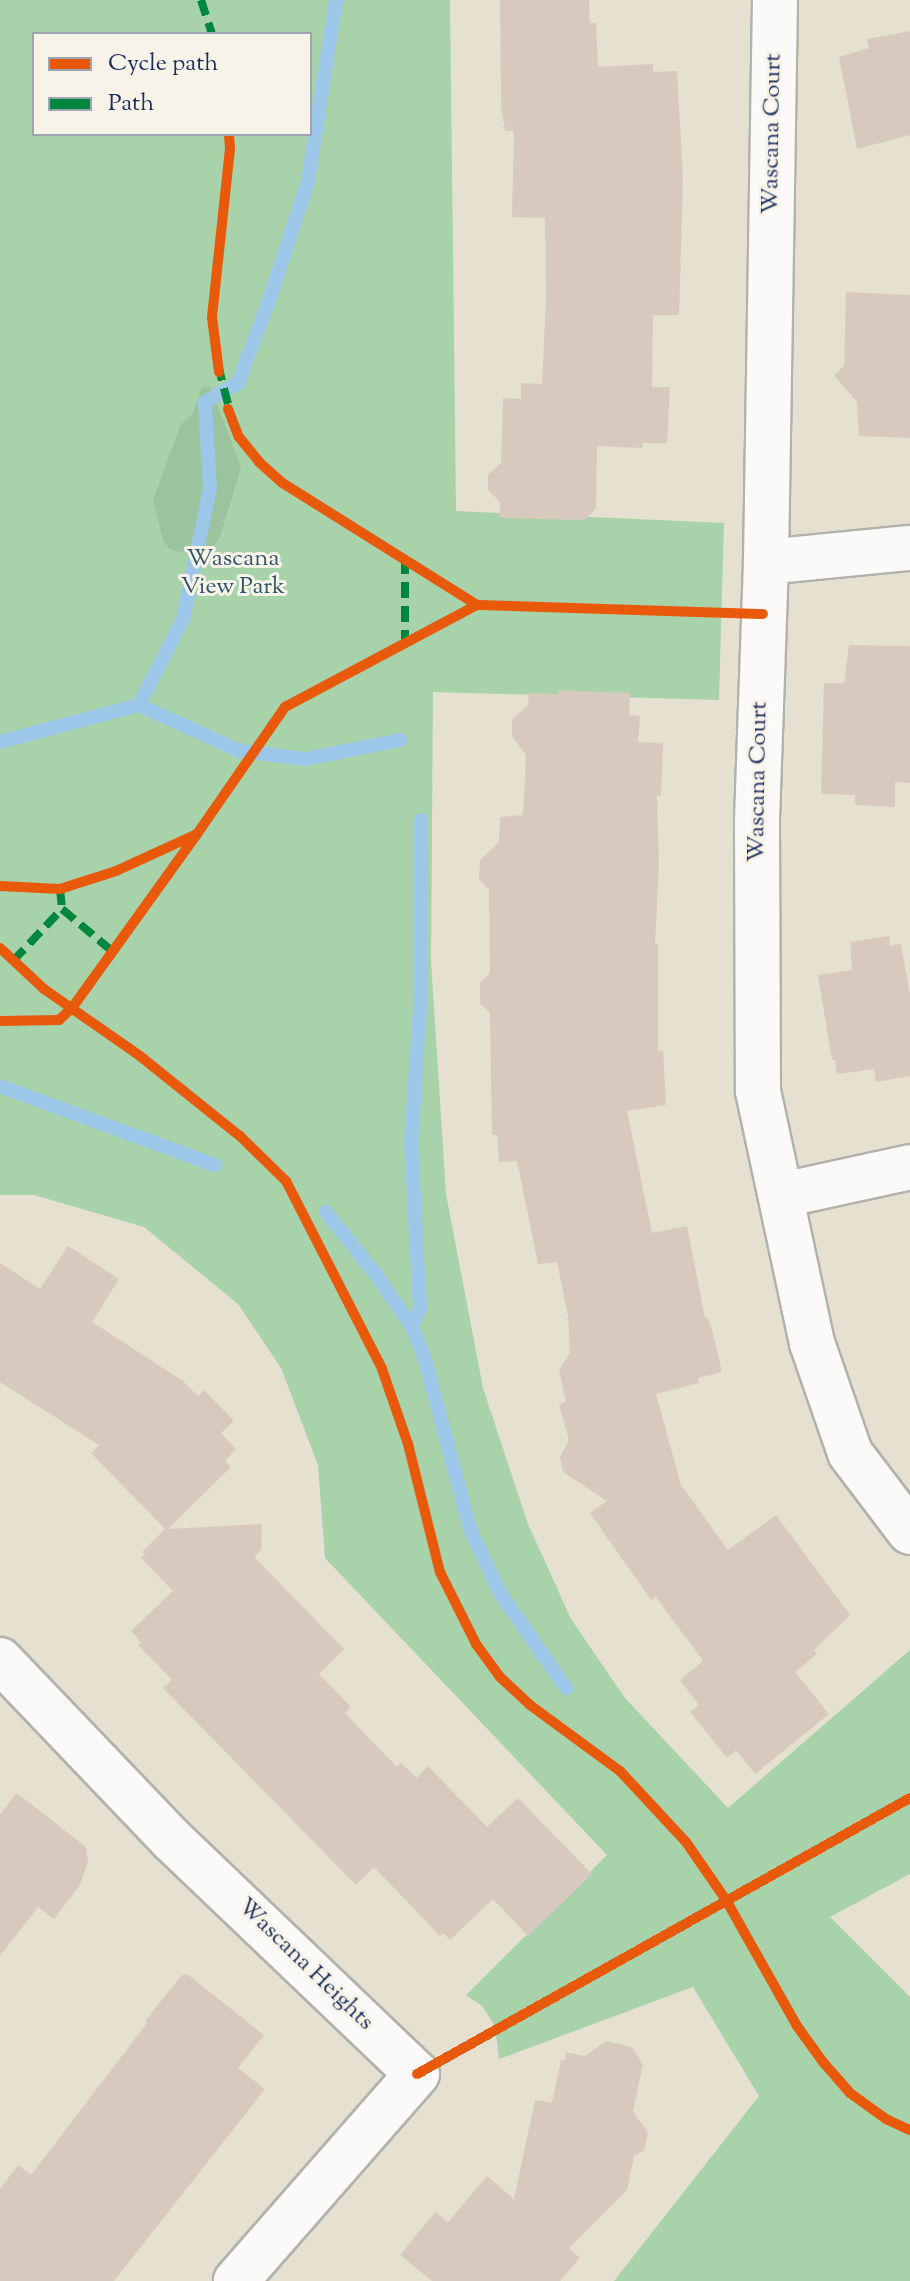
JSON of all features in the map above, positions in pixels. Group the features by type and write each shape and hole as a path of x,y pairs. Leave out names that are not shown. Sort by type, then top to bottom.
{"street":[{"name":"Wascana Court","path":"775,0 766,562 757,823 758,1091 812,1343 850,1453 910,1532"},
{"path":"766,562 910,548"},
{"path":"782,1195 910,1167"},
{"name":"Wascana Heights","path":"0,1660 171,1839 417,2074 236,2281"}],"green space":[{"name":"Wascana View Park","path":"0,0 450,0 456,511 724,523 719,700 433,692 431,961 446,1194 483,1388 528,1524 571,1619 625,1698 728,1808 910,1650 910,1874 830,1917 910,1997 910,2281 614,2281 759,2096 693,1987 499,2059 495,2026 482,2006 466,1995 607,1855 325,1558 318,1465 281,1368 238,1304 144,1227 34,1195 0,1195"},
{"path":"210,386 241,467 220,537 207,557 172,550 164,543 153,500 181,424 192,415 202,388"}],"building":[{"path":"500,0 589,0 590,23 596,23 598,67 653,64 653,72 677,71 683,179 679,315 653,315 652,387 670,387 667,443 643,443 642,448 597,446 596,509 584,520 500,518 500,502 488,490 488,475 501,463 503,398 521,399 521,383 542,384 546,300 545,218 512,217 514,131 505,131 501,106"},
{"path":"910,31 910,135 857,149 839,57 869,48 867,39"},
{"path":"846,292 910,295 910,438 859,436 857,402 834,375 844,366"},
{"path":"849,645 910,646 910,783 895,782 895,807 855,805 855,795 821,794 824,683 844,683"},
{"path":"558,690 630,693 629,715 640,716 638,742 663,743 661,796 657,795 659,864 655,944 658,944 658,1051 663,1050 666,1105 627,1111 652,1233 687,1226 705,1318 708,1318 712,1330 722,1372 698,1378 699,1383 656,1394 681,1485 728,1550 776,1515 850,1615 814,1650 817,1654 795,1672 829,1714 755,1774 736,1750 727,1758 690,1712 699,1705 680,1680 703,1661 656,1597 651,1600 590,1513 607,1501 563,1472 560,1457 569,1440 559,1404 566,1402 559,1370 570,1353 568,1316 557,1262 538,1264 517,1161 499,1162 497,1135 492,1135 490,1013 480,1003 480,983 490,973 489,890 479,879 480,860 499,842 500,817 523,815 526,755 512,736 512,720 528,705 529,693 558,694"},
{"path":"889,936 890,946 901,944 910,995 910,1076 876,1082 874,1069 837,1074 818,975 852,970 850,942"},
{"path":"68,1246 119,1279 92,1322 183,1381 198,1396 204,1390 234,1421 221,1433 236,1449 225,1461 231,1467 168,1529 262,1524 261,1550 254,1557 344,1649 319,1674 351,1707 345,1713 397,1767 401,1763 417,1778 428,1766 487,1827 518,1798 592,1874 528,1936 493,1899 450,1940 443,1933 440,1936 374,1867 356,1885 163,1688 172,1680 138,1645 141,1642 131,1631 173,1591 141,1558 145,1555 142,1552 165,1529 91,1453 99,1445 0,1382 0,1263 40,1289"},
{"path":"17,1793 86,1847 88,1862 80,1885 54,1919 38,1907 0,1956 0,1814"},
{"path":"187,1974 264,2035 238,2068 265,2089 114,2281 0,2281 0,2189 18,2165 31,2175 147,2023 145,2021 182,1975"},
{"path":"606,2041 632,2047 643,2064 633,2111 648,2133 644,2150 634,2156 627,2190 569,2248 580,2258 560,2281 432,2281 400,2255 435,2212 448,2222 487,2176 514,2199 535,2100 552,2103 561,2060 565,2060 566,2052 585,2056"}],"waterway":[{"path":"0,742 139,705 183,619 210,489 205,402 238,383 270,298 308,181 336,0"},
{"path":"139,705 240,751 305,759 401,740"},
{"path":"412,1327 420,1308 411,1143 420,1006 421,820"},
{"path":"0,1086 215,1165"},
{"path":"326,1212 377,1276 412,1327 424,1356 470,1529 500,1593 566,1688"}],"marked path":[{"path":"201,0 211,32"},
{"path":"218,365 231,416"},
{"path":"405,562 405,646"},
{"path":"60,889 62,909 113,952"},
{"path":"13,961 62,909"}],"cycle path":[{"path":"219,372 212,317 229,136"},
{"path":"228,409 239,437 259,462 281,482 477,605"},
{"path":"0,886 60,889 116,871 197,834 285,707 477,605 763,614"},
{"path":"0,1021 59,1020 72,1008 197,834"},
{"path":"0,948 44,989 140,1056 240,1136 286,1181 382,1369 408,1444 440,1572 476,1644 500,1677 530,1705 620,1771 686,1842 726,1900 797,2026 823,2062 850,2093 886,2119 910,2130"},
{"path":"417,2074 910,1798"}]}
